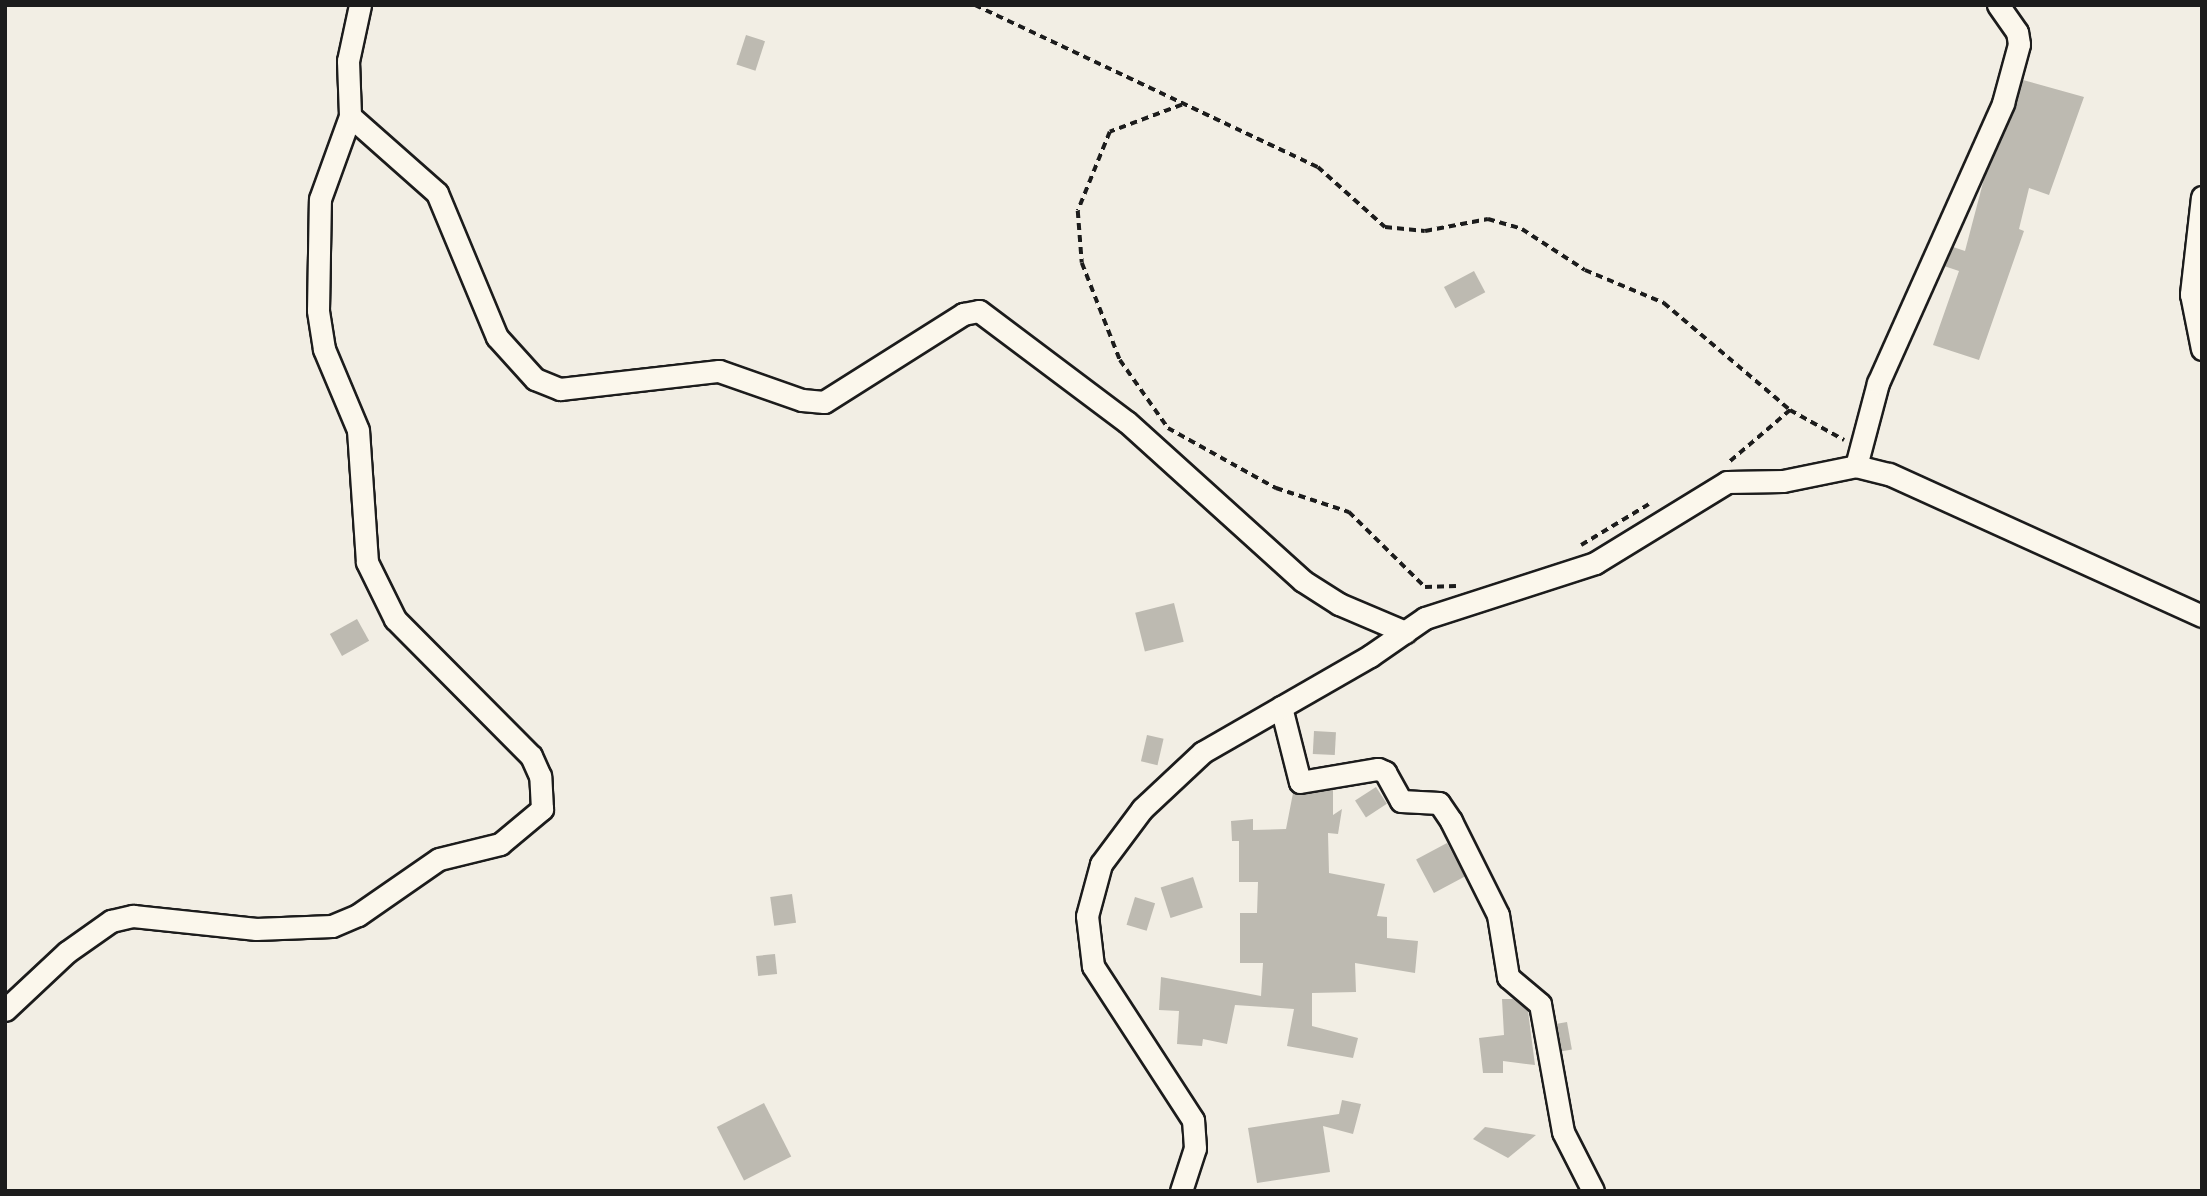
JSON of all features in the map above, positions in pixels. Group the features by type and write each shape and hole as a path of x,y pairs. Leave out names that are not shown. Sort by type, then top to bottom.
{"street":[{"path":"5,1010 88,934 111,921 133,916 256,929 332,926 358,915 439,859 500,844 542,809 540,776 531,756 394,618 367,562 358,430 327,357 318,317 320,200 350,116 348,61 360,5"},
{"path":"1857,457 1878,383 2003,103 2019,44 2017,32 1998,5"},
{"path":"350,116 436,193 497,337 513,359 544,383 569,388 703,370 824,402 964,314 979,311 1135,429 1303,581 1339,604 1405,632"},
{"path":"2202,197 2191,294 2202,349"},
{"path":"1181,1191 1194,1158 1193,1120 1171,1080 1097,979 1088,939 1088,907 1107,851 1142,809 1203,752 1425,618 1604,559 1727,482 1783,481 1857,457 2202,616"},
{"path":"1281,707 1300,782 1378,769 1385,772 1401,800 1439,803 1451,821 1498,915 1508,977 1540,1004 1563,1132 1593,1191"}],"path":[{"path":"975,5 1318,167 1385,227 1426,231 1488,219 1522,229 1585,270 1664,303 1790,410 1857,457"},
{"path":"1182,105 1110,132 1078,211 1082,263 1120,360 1168,428 1276,488 1349,512 1425,587 1463,585"},
{"path":"1721,466 1743,454 1790,410"},
{"path":"1571,552 1657,500"}],"building":[{"path":"746,35 765,41 755,71 736,64"},
{"path":"2023,80 2084,97 2049,195 2029,188 2019,229 2024,231 1979,360 1933,345 1959,271 1944,266 1953,247 1965,251 1985,175"},
{"path":"1474,271 1485,292 1455,308 1444,287"},
{"path":"1174,603 1184,642 1145,651 1135,613"},
{"path":"357,619 369,641 342,656 330,634"},
{"path":"1314,731 1336,732 1335,755 1313,754"},
{"path":"1147,735 1164,739 1157,765 1141,761"},
{"path":"1376,787 1387,804 1366,817 1355,801"},
{"path":"1333,790 1333,815 1342,809 1338,834 1328,833 1329,873 1385,884 1377,916 1387,917 1387,938 1418,941 1415,973 1355,963 1356,992 1312,993 1312,1026 1358,1038 1353,1058 1287,1046 1294,1009 1235,1005 1227,1044 1203,1039 1202,1046 1177,1044 1179,1011 1159,1010 1161,977 1261,996 1263,963 1240,963 1240,913 1257,913 1258,882 1239,882 1239,841 1232,841 1231,821 1253,819 1253,830 1286,829 1293,793"},
{"path":"1447,843 1465,877 1434,893 1416,859"},
{"path":"1193,877 1203,907 1171,918 1161,888"},
{"path":"792,894 796,923 774,926 770,897"},
{"path":"1135,897 1155,903 1147,931 1127,925"},
{"path":"775,954 777,974 758,976 756,956"},
{"path":"1502,999 1513,999 1528,1011 1535,1065 1503,1061 1503,1073 1483,1073 1479,1038 1504,1035"},
{"path":"1567,1022 1572,1050 1562,1051 1557,1024"},
{"path":"1342,1100 1361,1104 1353,1134 1323,1126 1330,1172 1257,1183 1248,1128 1339,1114"},
{"path":"764,1103 791,1156 744,1181 717,1127"},
{"path":"1485,1127 1536,1135 1508,1158 1473,1139"}]}
